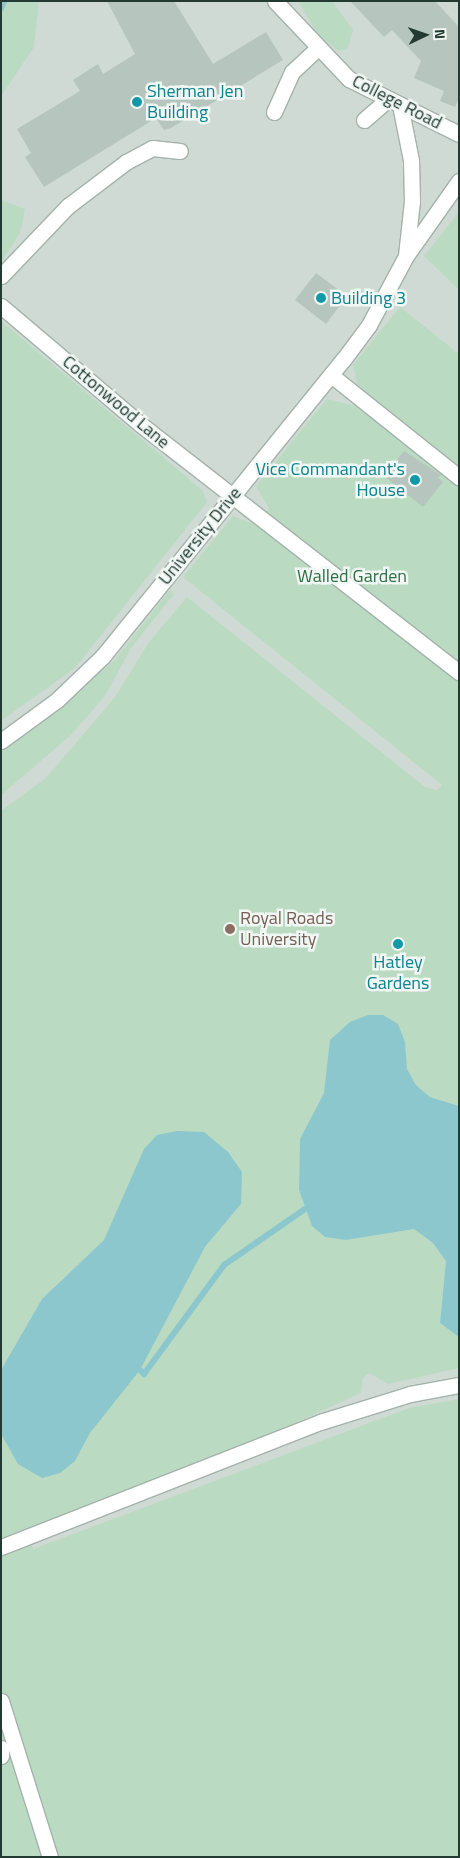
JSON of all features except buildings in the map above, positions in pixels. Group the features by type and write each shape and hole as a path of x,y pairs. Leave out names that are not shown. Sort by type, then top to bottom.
{"street":[{"name":"College Road","path":"275,1 349,79 459,134"},
{"path":"274,112 292,72 318,48"},
{"path":"364,120 394,102"},
{"name":"University Drive","path":"394,102 412,193 406,256"},
{"path":"1,276 68,206 126,162 152,148 180,151"},
{"name":"University Drive","path":"1,742 57,700 103,656 331,375 369,325 406,256 459,181"},
{"name":"Cottonwood Lane","path":"1,306 233,495 459,672"},
{"path":"331,375 459,477"},
{"path":"1,1547 320,1422 410,1394 459,1385"},
{"path":"1,1701 50,1857"},
{"path":"1,1748 1,1756"}],"shaded area":[{"name":"Royal Roads University","path":"1,1 459,1 459,1857 1,1857"}],"green space":[{"path":"1,1 39,1 34,47 1,96"},
{"path":"298,1 332,1 353,30 348,48 339,51 318,35"},
{"path":"1,200 25,209 21,231 1,263"},
{"path":"459,212 459,290 424,256"},
{"name":"Royal Roads University","path":"400,307 459,354 459,1106 430,1097 416,1085 407,1069 405,1042 324,1093 300,1139 299,1190 312,1226 346,1240 414,1229 433,1243 446,1261 440,1322 459,1337 459,1368 388,1384 369,1373 363,1378 361,1393 284,1428 27,1529 33,1549 409,1408 459,1399 459,1857 1,1857 1,1434 18,1464 75,1461 90,1433 141,1367 205,1247 241,1204 118,1213 104,1240 42,1299 1,1370 1,811 46,778 115,697 149,642 187,597 425,787 437,790 442,785 183,577 233,516 257,525 269,508 256,486 327,399 354,406 364,390 357,384 353,365"},
{"path":"1,321 202,490 207,502 75,668 1,721"},
{"path":"170,590 174,594 131,648 105,696 71,735 1,795 1,750 115,660"}],"water":[{"path":"368,1015 383,1015 398,1024 405,1042 407,1069 416,1085 430,1097 459,1106 459,1337 440,1323 446,1261 433,1243 414,1229 346,1240 325,1237 312,1226 299,1190 300,1139 324,1093 330,1040 350,1022"},
{"path":"177,1131 204,1132 228,1152 242,1172 241,1204 205,1247 140,1370 90,1433 75,1461 60,1473 42,1478 18,1464 1,1434 1,1370 42,1299 104,1240 144,1149 157,1135"}],"waterway":[{"path":"1,9 4,1"},
{"path":"140,1370 144,1374 224,1265 305,1209"}],"place":[{"name":"Sherman Jen Building","path":"137,102"},
{"name":"Building 3","path":"321,298"},
{"name":"Vice Commandant's House","path":"415,480"},
{"name":"Royal Roads University","path":"230,929"},
{"name":"Hatley Gardens","path":"398,944"}],"park label":[{"name":"Walled Garden","path":"352,576"}]}
